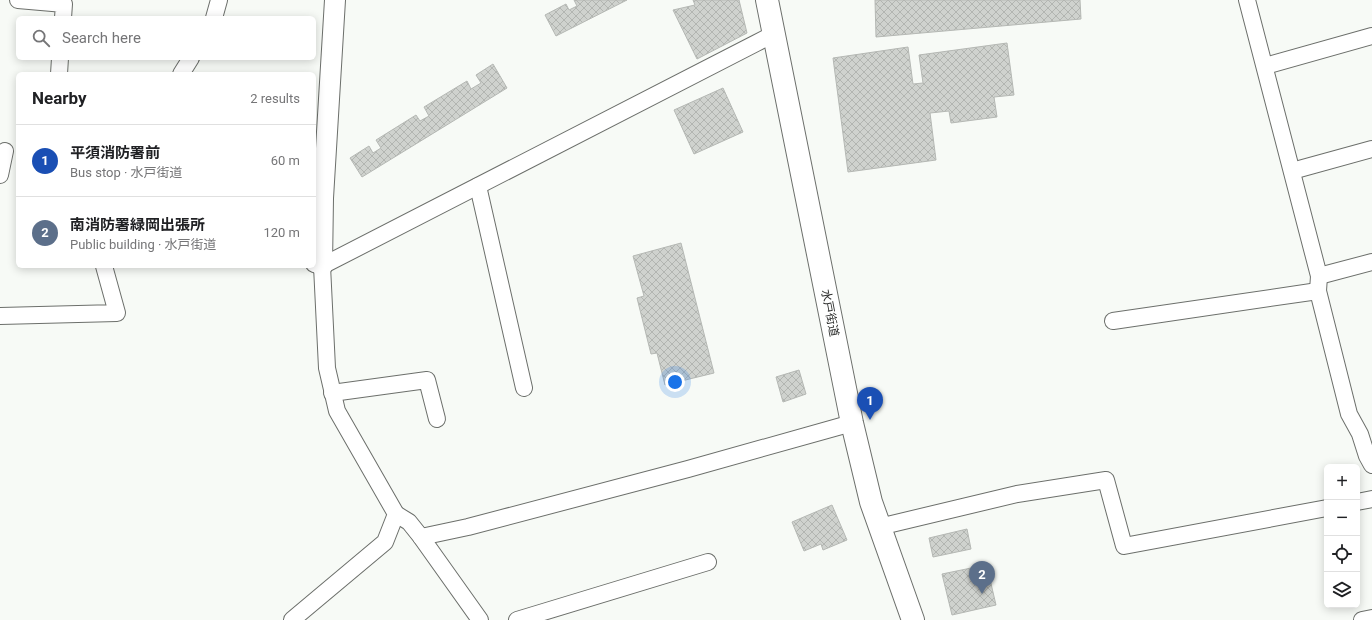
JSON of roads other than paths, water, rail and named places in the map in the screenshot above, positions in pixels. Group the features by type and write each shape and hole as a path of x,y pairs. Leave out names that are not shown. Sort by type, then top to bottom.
{"main road":[{"name":"水戸街道","path":"767,0 865,482 879,527 913,620"}],"street":[{"path":"18,0 64,4 63,16"},
{"path":"215,16 219,0"},
{"path":"335,0 318,196 318,265 327,368 332,394 337,411 396,514 408,522 421,537 480,620"},
{"path":"1248,0 1292,171 1349,414 1360,434 1367,456 1372,465"},
{"path":"318,265 478,186 774,34"},
{"path":"1265,66 1372,36"},
{"path":"59,72 60,60"},
{"path":"183,72 190,60"},
{"path":"1292,171 1372,149"},
{"path":"0,175 8,151"},
{"path":"478,186 524,388"},
{"path":"1114,321 1318,283 1372,262"},
{"path":"0,316 117,313 105,268"},
{"path":"332,394 427,380 437,419"},
{"path":"421,537 468,527 688,470 852,423"},
{"path":"879,527 1017,494 1106,480 1124,546 1324,509"},
{"path":"1360,501 1372,499"},
{"path":"292,620 385,542 396,514"},
{"path":"517,620 708,562"},
{"path":"1362,620 1372,618"}],"place":[{"name":"平須消防署前","path":"870,420"},
{"name":"南消防署緑岡出張所","path":"982,594"}]}
